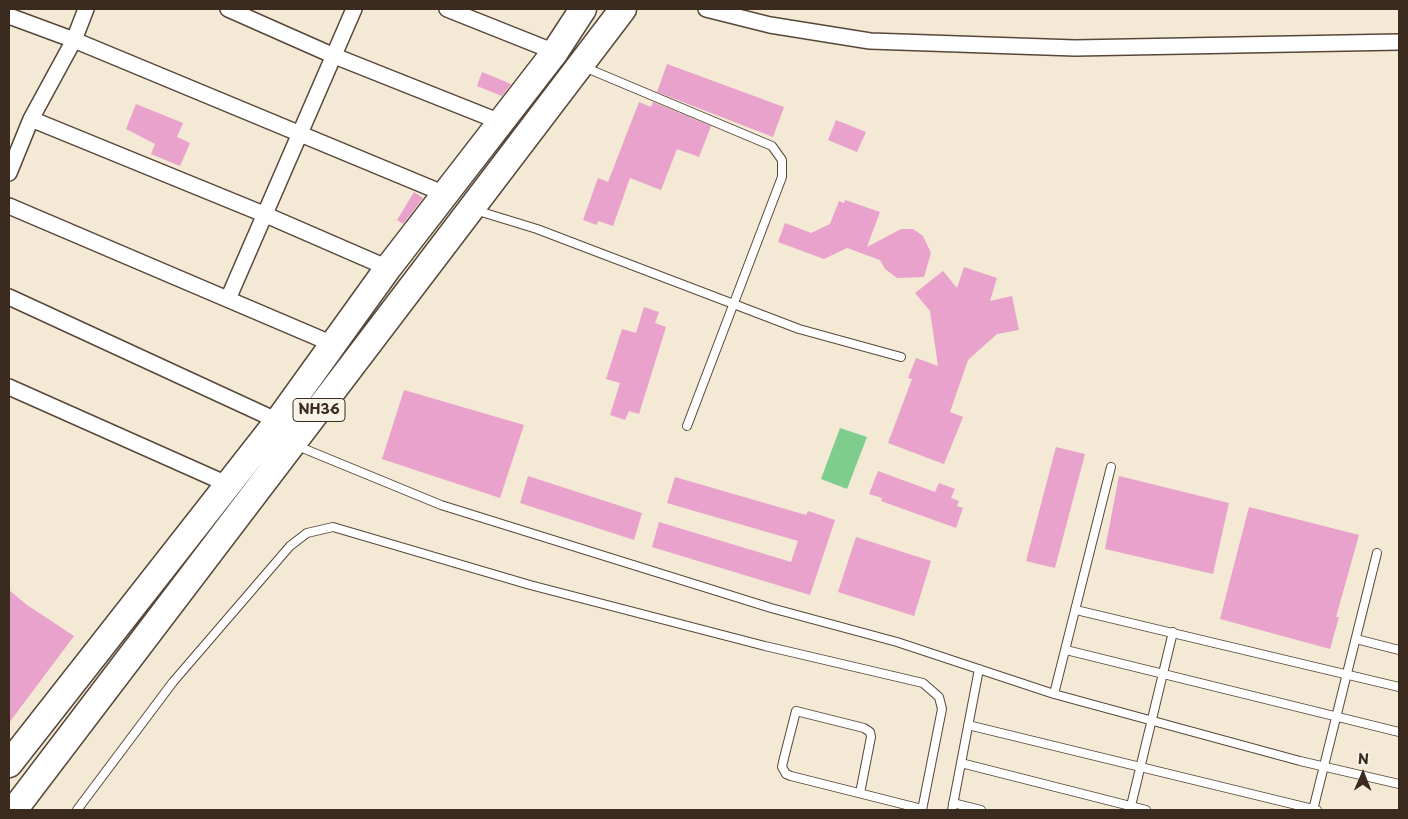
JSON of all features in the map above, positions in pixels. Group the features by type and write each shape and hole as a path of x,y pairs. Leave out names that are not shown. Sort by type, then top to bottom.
{"highway":[{"name":"NH36","path":"9,764 278,421 335,345 388,268 503,123 555,52 583,9"},
{"name":"NH36","path":"14,810 294,445 470,209 623,9"}],"street":[{"path":"9,173 31,119 74,40 86,9"},
{"path":"228,9 332,55 503,123"},
{"path":"228,299 302,134 332,55 354,9"},
{"path":"447,9 555,52"},
{"path":"706,9 770,25 870,41 1075,48 1399,42"},
{"path":"9,16 74,40 446,194"},
{"path":"31,119 266,215 388,268"},
{"path":"9,206 335,345"},
{"path":"9,298 278,421"},
{"path":"9,387 227,484"}],"lane":[{"path":"580,65 772,146 782,160 782,177 687,426"},
{"path":"470,209 537,229 799,329 901,357"},
{"path":"294,445 441,505 770,608 898,642 1054,694 1300,761 1324,765 1399,784"},
{"path":"1054,694 1111,467"},
{"path":"76,810 173,682 290,546 307,533 333,527 540,588 765,646 923,682 940,697 942,709 922,810 791,776 783,771 782,762 796,712 864,728 870,732 871,737 860,793"},
{"path":"968,725 1314,810 1377,553"},
{"path":"1076,610 1348,673 1399,687"},
{"path":"1130,808 1173,632"},
{"path":"1356,639 1399,650"},
{"path":"1066,650 1162,672 1399,732"},
{"path":"979,669 952,807 981,810"},
{"path":"961,763 1130,808 1146,810"}],"green space":[{"path":"840,428 867,437 847,489 821,479"}],"building":[{"path":"667,64 784,107 773,137 657,92"},
{"path":"482,72 511,84 502,96 477,86"},
{"path":"639,102 651,107 653,102 711,126 699,157 677,149 661,190 630,178 613,226 598,221 597,225 583,220 598,178 608,182"},
{"path":"136,104 183,123 177,137 190,143 180,166 151,154 155,144 126,129"},
{"path":"836,120 866,132 857,152 828,140"},
{"path":"414,192 423,198 403,224 397,220"},
{"path":"845,200 880,212 867,247 901,229 913,229 923,236 931,253 924,277 897,278 885,269 880,260 847,248 824,259 778,242 785,223 811,233 830,224 839,201 844,203"},
{"path":"964,267 997,278 990,301 1012,296 1019,330 997,334 968,360 950,412 963,417 944,464 888,443 912,379 908,378 916,358 938,366 930,311 915,293 943,271 957,288"},
{"path":"644,307 659,312 655,323 666,327 639,414 629,411 625,420 610,415 620,383 606,379 622,329 636,333"},
{"path":"404,390 524,425 500,498 382,459"},
{"path":"1056,447 1085,454 1055,568 1026,561"},
{"path":"878,471 935,492 939,483 955,489 951,498 959,501 957,506 963,508 956,528 881,501 882,498 869,494"},
{"path":"528,476 642,513 634,540 520,503"},
{"path":"1119,476 1229,503 1213,574 1105,549"},
{"path":"675,477 806,515 808,511 835,520 810,595 652,547 659,522 791,562 798,541 667,503"},
{"path":"1249,507 1359,535 1336,617 1339,617 1330,649 1220,619"},
{"path":"856,537 931,561 914,616 838,592"},
{"path":"9,590 27,605 74,636 9,723"}]}
